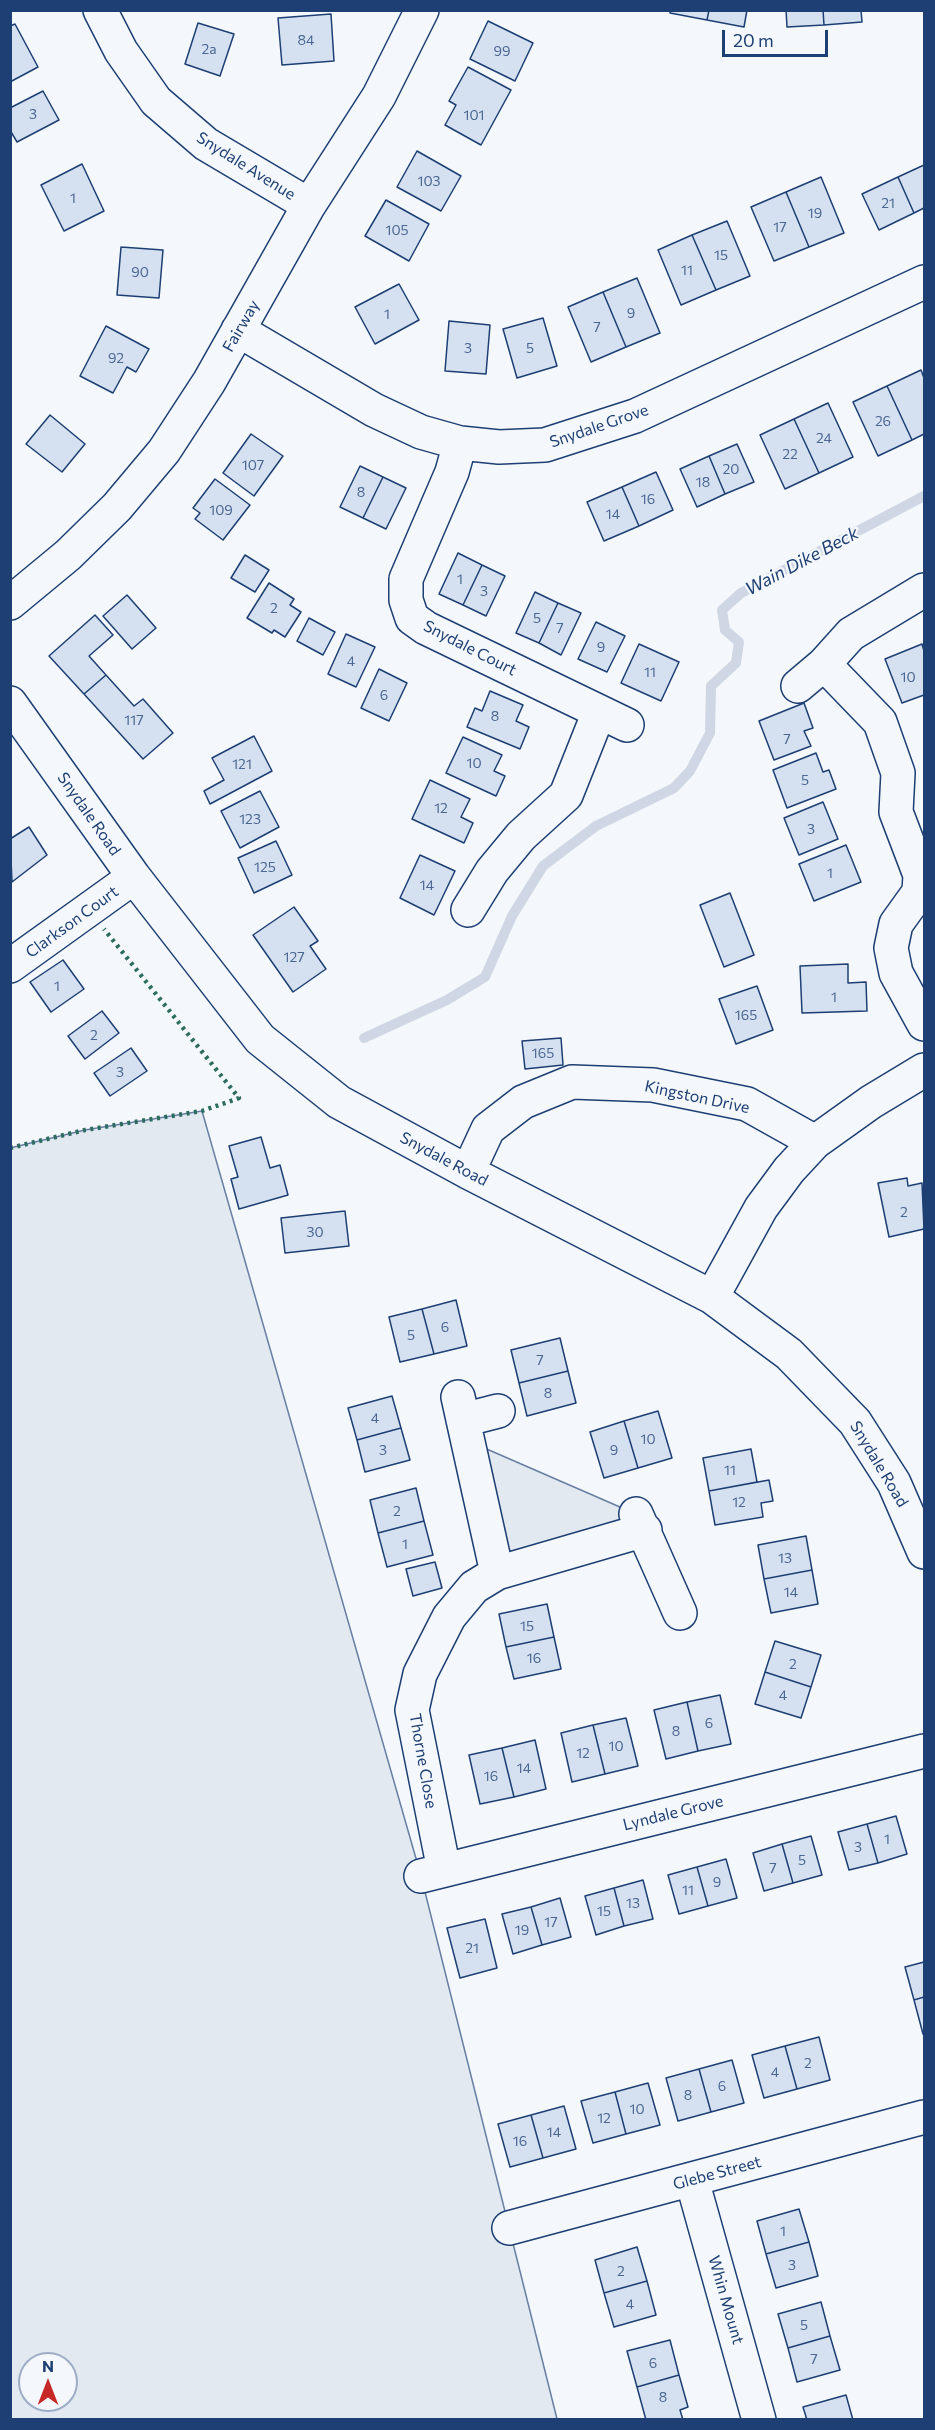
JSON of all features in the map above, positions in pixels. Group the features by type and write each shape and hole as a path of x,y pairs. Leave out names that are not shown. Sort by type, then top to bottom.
{"street":[{"name":"Snydale Avenue","path":"100,10 121,51 156,101 206,144 309,206"},
{"name":"Fairway","path":"10,603 68,555 117,507 164,452 209,382 309,206 379,96 422,10"},
{"name":"Snydale Grove","path":"238,330 374,410 421,432 460,443 499,447 545,445 635,416 924,282"},
{"name":"Snydale Court","path":"460,443 452,472 406,579 406,600 412,618 426,628 613,718 566,795 521,836 492,871 468,910"},
{"path":"798,686 851,634 924,590"},
{"path":"824,663 880,722 898,773 896,812 921,875 919,892 896,924 891,948 896,973 924,1024"},
{"name":"Snydale Road","path":"10,703 134,877 260,1039 339,1102 468,1172 712,1297 789,1354 855,1422 894,1483 924,1552"},
{"name":"Clarkson Court","path":"10,966 134,877"},
{"path":"712,1297 761,1208 789,1170 815,1142 871,1102 924,1070"},
{"name":"Kingston Drive","path":"468,1172 488,1129 523,1102 572,1082 653,1085 747,1104 815,1142"},
{"path":"497,1573 460,1409 498,1411"},
{"name":"Thorne Close","path":"432,1873 412,1710 420,1674 449,1617 474,1587 497,1573 640,1522 680,1613"},
{"name":"Lyndale Grove","path":"432,1873 924,1751"},
{"name":"Glebe Street","path":"509,2228 924,2117"},
{"name":"Whin Mount","path":"692,2180 759,2420"}],"shaded area":[{"path":"202,1111 421,1876 557,2419 11,2419 10,1148 85,1130"},
{"path":"466,1440 636,1514 497,1573"}],"building":[{"path":"670,10 709,10 707,20 670,13"},
{"path":"709,10 747,10 744,27 707,20"},
{"path":"786,10 823,10 824,25 787,27"},
{"path":"823,10 861,10 862,22 824,25"},
{"path":"331,14 334,61 282,65 278,18"},
{"path":"488,21 533,43 515,81 470,59"},
{"path":"198,23 234,34 220,76 185,64"},
{"path":"15,24 38,67 10,82 10,26"},
{"path":"468,67 511,90 481,145 445,125 456,105 449,101"},
{"path":"43,91 59,120 17,142 10,130 10,108"},
{"path":"417,151 461,176 441,211 397,187"},
{"path":"82,164 104,211 64,231 41,185"},
{"path":"924,165 924,208 914,213 898,177"},
{"path":"821,177 844,233 809,247 786,192"},
{"path":"898,177 914,213 879,230 862,194"},
{"path":"786,192 809,247 774,261 751,207"},
{"path":"386,200 429,224 409,261 365,236"},
{"path":"727,221 750,276 716,290 692,235"},
{"path":"692,235 716,290 681,305 658,250"},
{"path":"121,247 163,250 159,298 117,295"},
{"path":"637,278 660,333 626,347 603,292"},
{"path":"399,284 419,320 375,344 355,307"},
{"path":"603,292 626,347 591,362 568,307"},
{"path":"543,318 557,366 517,378 503,329"},
{"path":"449,321 490,325 486,374 445,371"},
{"path":"106,326 149,349 136,372 127,367 113,393 80,376"},
{"path":"921,370 924,378 924,434 912,440 887,386"},
{"path":"887,386 912,440 878,456 853,402"},
{"path":"828,403 853,457 819,473 794,419"},
{"path":"50,415 85,444 62,472 26,444"},
{"path":"794,419 819,473 785,489 760,435"},
{"path":"251,434 283,456 254,496 223,473"},
{"path":"737,444 754,482 725,494 709,456"},
{"path":"709,456 725,494 697,507 680,469"},
{"path":"360,466 383,477 363,518 340,507"},
{"path":"656,472 673,510 639,526 622,487"},
{"path":"383,477 406,488 386,529 363,518"},
{"path":"215,479 250,505 223,540 195,519 200,513 193,508"},
{"path":"622,487 639,526 604,541 587,502"},
{"path":"458,553 482,565 463,605 439,594"},
{"path":"245,555 269,570 255,592 231,578"},
{"path":"482,565 505,576 486,616 463,605"},
{"path":"269,583 294,599 290,605 301,612 285,637 274,630 272,633 247,618"},
{"path":"535,592 558,603 539,643 516,633"},
{"path":"127,595 156,628 132,649 103,616"},
{"path":"558,603 581,613 561,655 539,643"},
{"path":"95,615 113,635 89,656 106,675 84,694 49,656"},
{"path":"309,618 335,632 323,655 297,641"},
{"path":"596,622 625,636 607,672 578,659"},
{"path":"346,634 375,647 356,687 328,674"},
{"path":"639,644 679,662 661,701 621,683"},
{"path":"922,644 924,695 902,703 885,659"},
{"path":"379,669 407,683 389,721 361,708"},
{"path":"106,675 134,706 143,699 173,733 143,759 84,694"},
{"path":"490,691 523,705 516,721 529,727 520,749 467,727 475,708 482,711"},
{"path":"804,703 813,728 804,731 811,746 774,760 759,721"},
{"path":"254,736 272,771 210,804 204,791 224,780 212,758"},
{"path":"463,737 502,755 494,771 505,776 496,796 446,773"},
{"path":"816,753 823,772 829,770 836,789 787,808 773,770"},
{"path":"430,780 470,799 461,817 473,823 464,843 412,819"},
{"path":"260,791 279,827 240,848 221,811"},
{"path":"823,802 838,839 799,855 784,818"},
{"path":"29,827 47,855 12,882 10,839"},
{"path":"276,841 292,875 254,893 238,858"},
{"path":"846,845 861,882 814,901 799,864"},
{"path":"420,855 455,871 434,915 400,898"},
{"path":"730,893 754,955 724,967 700,905"},
{"path":"294,907 318,941 310,946 326,969 293,992 253,935"},
{"path":"63,960 84,989 51,1012 30,982"},
{"path":"848,964 848,983 866,982 867,1011 802,1013 800,966"},
{"path":"757,986 773,1030 736,1044 719,999"},
{"path":"102,1011 119,1033 85,1059 68,1036"},
{"path":"561,1038 563,1065 525,1069 522,1041"},
{"path":"131,1048 147,1071 110,1096 94,1073"},
{"path":"261,1137 270,1168 280,1165 288,1195 239,1209 231,1179 238,1177 229,1146"},
{"path":"907,1178 908,1186 922,1183 924,1229 889,1237 878,1183"},
{"path":"345,1211 349,1246 285,1253 281,1218"},
{"path":"456,1300 467,1346 434,1354 422,1309"},
{"path":"422,1309 434,1354 400,1362 389,1317"},
{"path":"560,1338 568,1371 519,1383 511,1350"},
{"path":"568,1371 576,1403 527,1416 519,1383"},
{"path":"392,1396 401,1428 357,1440 348,1408"},
{"path":"658,1411 672,1458 638,1468 624,1421"},
{"path":"624,1421 638,1468 604,1478 590,1432"},
{"path":"401,1428 410,1460 365,1472 357,1440"},
{"path":"751,1449 757,1482 709,1491 703,1458"},
{"path":"769,1480 773,1501 761,1503 763,1517 715,1525 709,1491"},
{"path":"416,1488 424,1521 378,1533 370,1500"},
{"path":"424,1521 433,1555 387,1567 378,1533"},
{"path":"806,1536 812,1570 764,1579 758,1545"},
{"path":"435,1562 442,1588 413,1596 406,1569"},
{"path":"812,1570 818,1604 771,1613 764,1579"},
{"path":"547,1604 554,1637 506,1647 499,1614"},
{"path":"554,1637 561,1669 514,1679 506,1647"},
{"path":"775,1641 821,1655 811,1687 765,1672"},
{"path":"765,1672 811,1687 801,1718 755,1704"},
{"path":"720,1695 731,1744 698,1751 687,1702"},
{"path":"687,1702 698,1751 666,1759 654,1710"},
{"path":"626,1718 638,1766 605,1774 593,1725"},
{"path":"593,1725 605,1774 572,1782 561,1733"},
{"path":"535,1740 546,1789 514,1797 502,1748"},
{"path":"502,1748 514,1797 480,1804 469,1755"},
{"path":"896,1816 907,1854 878,1863 867,1824"},
{"path":"867,1824 878,1863 849,1870 838,1832"},
{"path":"811,1836 822,1875 793,1883 782,1844"},
{"path":"782,1844 793,1883 764,1891 753,1853"},
{"path":"726,1859 737,1898 708,1906 697,1867"},
{"path":"697,1867 708,1906 679,1914 668,1875"},
{"path":"643,1880 653,1919 624,1926 614,1888"},
{"path":"614,1888 624,1926 596,1935 585,1896"},
{"path":"560,1898 571,1937 542,1945 531,1907"},
{"path":"531,1907 542,1945 513,1954 502,1914"},
{"path":"485,1919 497,1968 460,1978 447,1928"},
{"path":"924,1962 924,1997 914,2000 905,1967"},
{"path":"924,1997 924,2033 923,2034 914,2000"},
{"path":"819,2037 830,2080 797,2089 785,2046"},
{"path":"785,2046 797,2089 764,2098 752,2055"},
{"path":"732,2060 744,2103 711,2112 699,2069"},
{"path":"699,2069 711,2112 678,2121 666,2078"},
{"path":"648,2083 660,2125 626,2134 615,2092"},
{"path":"615,2092 626,2134 593,2143 581,2101"},
{"path":"564,2106 576,2149 543,2158 531,2115"},
{"path":"531,2115 543,2158 510,2167 498,2124"},
{"path":"799,2209 809,2242 766,2254 757,2221"},
{"path":"809,2242 818,2276 776,2288 766,2254"},
{"path":"637,2247 647,2281 604,2293 595,2260"},
{"path":"647,2281 656,2315 614,2327 604,2293"},
{"path":"821,2302 830,2336 788,2348 778,2314"},
{"path":"830,2336 840,2370 797,2382 788,2348"},
{"path":"670,2340 679,2375 637,2387 627,2351"},
{"path":"679,2375 688,2407 680,2410 683,2420 646,2420 637,2387"},
{"path":"846,2395 853,2420 807,2420 803,2407"}],"waterway":[{"name":"Wain Dike Beck","path":"364,1038 447,1000 485,977 512,916 543,866 596,826 674,788 690,771 710,733 711,686 736,663 739,642 725,630 722,610 741,593 924,496"}],"hedge":[{"path":"10,1148 85,1130 202,1111 239,1098 104,929"}]}
